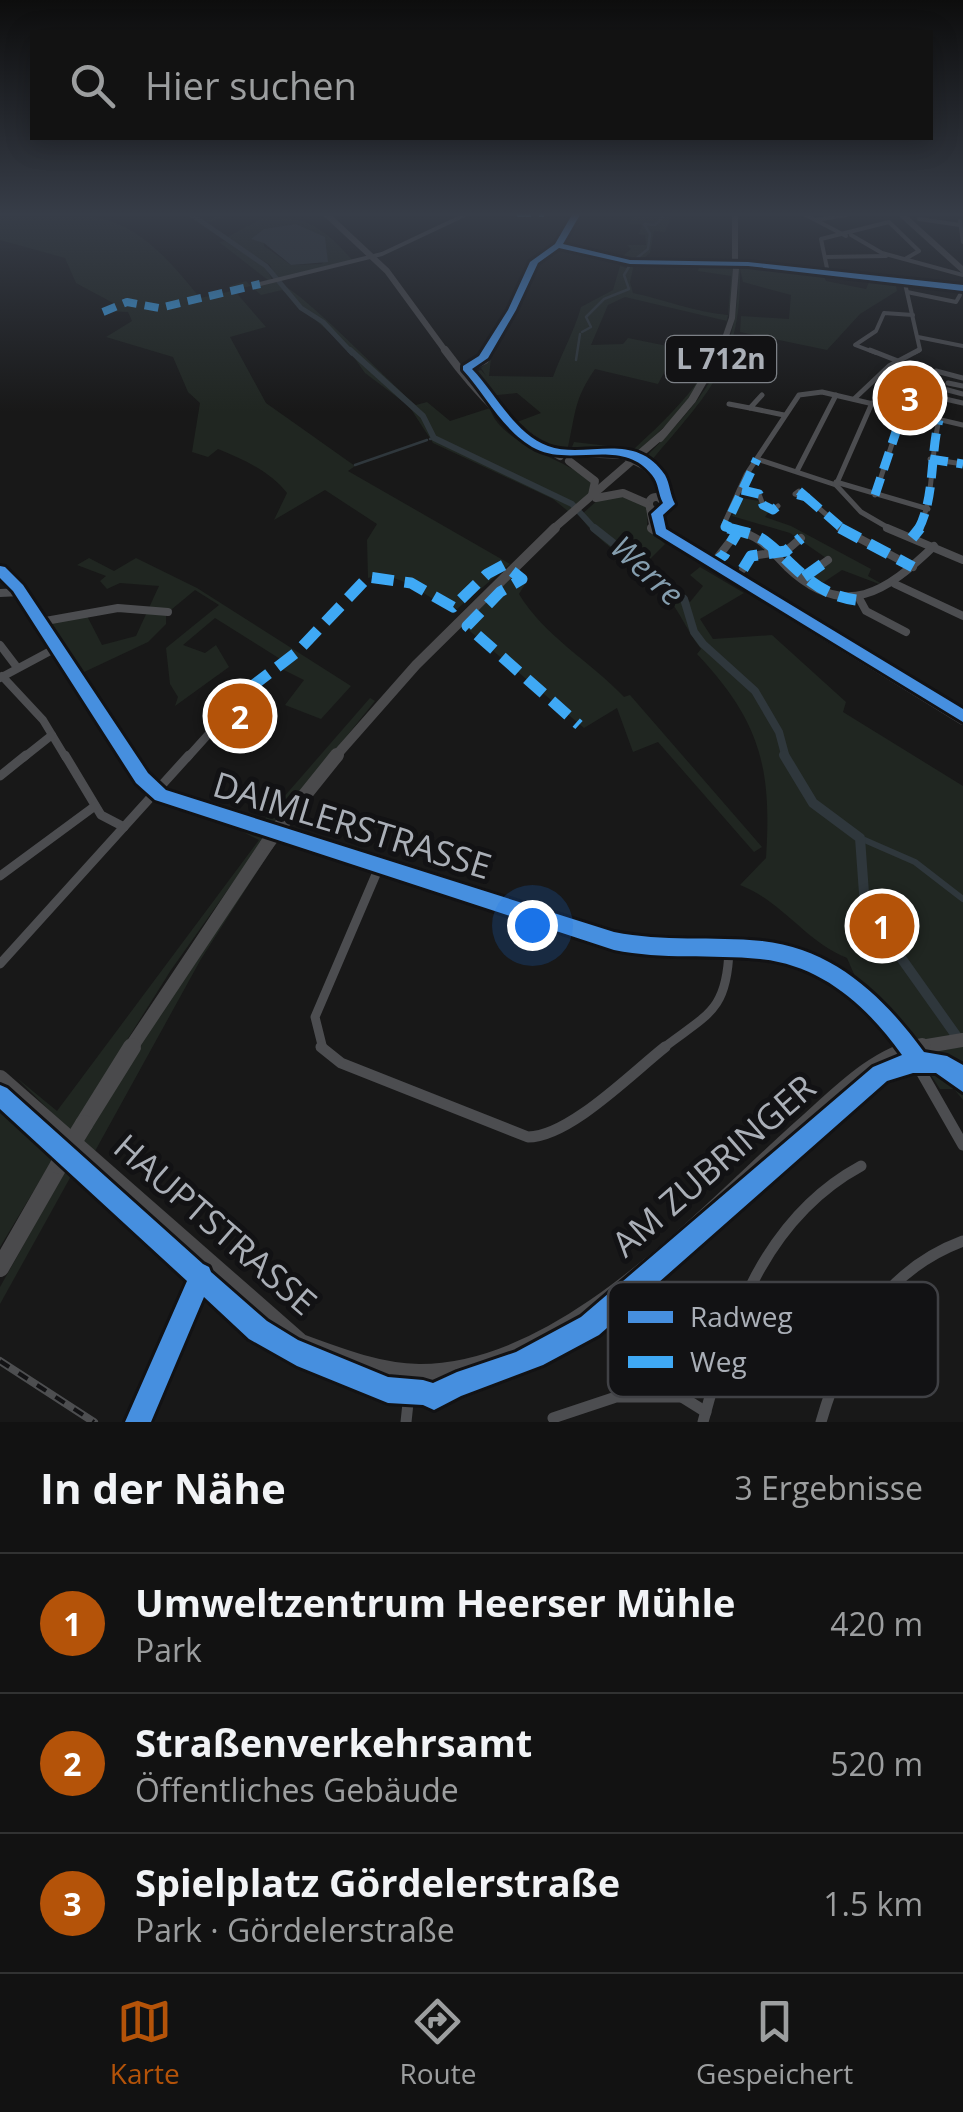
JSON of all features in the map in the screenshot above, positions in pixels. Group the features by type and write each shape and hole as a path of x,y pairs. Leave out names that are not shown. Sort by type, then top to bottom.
{"main road":[{"path":"395,279 508,425 570,455 594,474 623,470 623,488 654,503"},
{"name":"L 712n","path":"6,1253 178,974 284,821 379,703 502,577 664,432 697,396 725,350 734,318 735,279"},
{"path":"570,455 622,455 645,466 659,480 654,503 656,534 961,715"},
{"path":"570,455 597,484 590,499"},
{"path":"590,499 620,493 654,503"},
{"name":"AM ZUBRINGER","path":"627,1282 860,1078 910,1050 963,1040"},
{"name":"HAUPTSTRASSE","path":"0,1079 301,1343 339,1360 411,1375"},
{"path":"0,1268 6,1253"},
{"name":"AM ZUBRINGER","path":"411,1375 453,1372 507,1359 582,1321 608,1298"}],"street":[{"path":"260,284 282,279"},
{"path":"465,372 486,361 528,279"},
{"path":"854,399 898,361 918,352 904,279"},
{"path":"906,279 963,288"},
{"path":"907,292 956,302 960,295"},
{"path":"898,361 856,345 874,333 884,312 913,316"},
{"path":"918,337 963,346"},
{"path":"936,371 963,394"},
{"path":"940,398 948,382 963,378"},
{"path":"948,382 963,386"},
{"path":"919,393 963,403"},
{"path":"750,408 762,395"},
{"path":"934,546 895,584 860,600 840,598 804,577 763,539 724,524 756,459 799,395 836,395 963,425"},
{"path":"797,471 836,395"},
{"path":"729,404 784,415"},
{"path":"836,483 872,404"},
{"path":"875,495 903,411"},
{"path":"912,538 922,528 928,508 930,459 940,420"},
{"path":"756,459 928,508"},
{"path":"930,459 963,464"},
{"path":"836,483 861,512 963,560"},
{"path":"742,490 759,494 760,499 777,507"},
{"path":"808,498 840,529 913,567"},
{"path":"710,568 724,556 738,531"},
{"path":"744,569 754,558 776,553 801,538"},
{"path":"804,577 828,560"},
{"path":"0,570 20,592 135,768 156,792"},
{"path":"895,584 963,616"},
{"path":"0,593 20,592"},
{"path":"860,600 866,612 906,632"},
{"path":"40,622 118,608 168,612"},
{"path":"0,646 16,666"},
{"path":"56,648 1,677 34,708 104,817 124,827"},
{"path":"0,964 251,686"},
{"path":"0,776 52,735"},
{"name":"DAIMLERSTRASSE","path":"156,792 179,804 614,941 650,948 790,955 836,973 861,993 910,1050 941,1097 963,1144"},
{"path":"0,876 95,806"},
{"path":"380,865 315,1018 314,1030 321,1049 341,1063 528,1138 542,1137 562,1127 718,1004 728,986 729,950"},
{"path":"755,1282 790,1221 844,1172 861,1166"},
{"path":"899,1282 918,1263 963,1242"},
{"path":"138,1422 206,1263"},
{"path":"406,1422 411,1375"},
{"path":"553,1418 609,1397"},
{"path":"682,1397 704,1417"},
{"path":"821,1422 830,1397"}],"shaded area":[{"path":"74,279 185,279 200,298 232,291 229,286 246,281 251,286 234,290 266,327 230,337 266,403 355,466 348,471 510,564 457,609 393,578 368,578 367,540 377,524 325,490 274,520 287,493 265,472 218,449 208,457 192,452 200,403 188,392 173,357 106,337 132,321 128,312 103,311 115,304"},
{"path":"267,279 284,285 416,405 427,402 450,421 490,408 506,431 592,481 594,490 569,512 553,499 433,443 409,406 365,373 348,349 282,290 261,295 251,286"},
{"path":"616,279 631,279 633,293 728,315 727,321 625,297 608,305 591,345 623,344 628,338 677,348 658,384 595,369 579,398 568,447 548,449 517,422 541,413 517,393 488,396 472,373 481,370 486,376 481,368 491,358 489,376 553,377 581,307 613,290"},
{"path":"740,279 735,329 718,374 652,460 669,478 674,508 662,520 673,534 670,537 657,520 658,513 670,506 661,476 642,461 683,417 714,375 733,327"},
{"path":"825,279 866,289 869,282 896,286 897,291 860,314 827,350 740,332 741,316 789,319 791,295 743,282"},
{"path":"713,358 691,396 674,417 631,456 606,449 572,447 574,442 634,449 663,422"},
{"path":"620,495 642,501 648,510 647,527 665,544 649,560 690,602 703,586 690,575 700,567 744,593 700,619 713,639 772,635 846,702 843,712 963,786 963,1040 914,1041 857,981 847,958 819,942 769,901 740,885 766,858 767,797 757,747 735,701 697,654 701,649 664,591 580,516 600,498"},
{"path":"742,498 759,501 770,510 765,517 791,526 871,569 868,576 887,587 842,570 821,584 809,578 829,560 790,533 732,516"},
{"path":"89,558 114,571 136,558 197,588 351,686 321,719 285,705 304,680 278,667 285,662 215,618 183,645 205,653 216,645 229,667 175,706 178,697 170,684 166,648 219,605 195,590 166,614 166,624 148,642 82,673 47,622 86,614 102,645 136,636 159,586 120,583 107,589 100,581 106,576 77,565"},
{"path":"519,568 527,581 519,594 541,623 624,697 630,695 762,847 754,852 658,742 633,752 617,708 584,728 465,627 463,623"},
{"path":"370,698 375,701 274,826 263,821"},
{"path":"239,830 266,836 171,970 70,1131 17,1078 57,1111 259,840"},
{"path":"278,839 201,959 94,1153 82,1142 135,1052"},
{"path":"963,1047 963,1100 954,1089 940,1089 916,1052"},
{"path":"0,1101 57,1152 0,1247"},
{"path":"70,1162 76,1167 0,1304 0,1287"}],"waterway":[{"name":"Werre","path":"277,279 301,308 323,322 352,353"},
{"path":"582,332 591,327 586,317 604,299 629,289 626,279"},
{"path":"576,360 580,334"},
{"name":"Werre","path":"350,350 423,416 434,438 572,504 595,528"},
{"name":"Werre","path":"430,439 434,438"},
{"path":"355,465 427,440"},
{"name":"Werre","path":"595,528 684,599 694,632 703,644 755,691 779,732 786,758"},
{"name":"Werre","path":"784,755 813,803 860,838 865,907 960,1041"},
{"path":"860,838 915,862 963,899"}],"railway":[{"path":"0,1361 94,1422"}],"marked path":[{"path":"103,312 127,302 159,308 260,284"},
{"path":"875,495 903,411"},
{"path":"912,538 924,520 939,420"},
{"path":"757,459 725,527 763,539 790,569 840,598 856,600"},
{"path":"930,459 963,464"},
{"path":"742,490 759,494 763,505 773,510 778,506"},
{"path":"808,498 795,494 799,491 841,529 913,567"},
{"path":"709,567 724,555 738,531"},
{"path":"743,569 751,556 786,551 801,538"},
{"path":"804,577 828,560"},
{"path":"251,687 297,652 368,577 411,583 453,607 487,574 504,565 513,568 522,579 500,592 467,626 579,725"}],"cycle path":[{"path":"526,279 483,358 466,368 509,421 529,439 553,451 616,451 646,462 659,475 669,504 657,514 660,531 963,716"},
{"path":"886,279 963,288"},
{"path":"0,570 18,588 142,778 161,795 614,941 668,948 760,950 810,962 832,973 871,1003 919,1062"},
{"path":"641,1282 880,1074 913,1063 936,1063 947,1066 963,1082"},
{"path":"0,1095 258,1330 355,1378 393,1391 423,1392 434,1397 457,1384 534,1357 590,1326 608,1310"},
{"path":"138,1422 201,1275"}],"place":[{"name":"Spielplatz Gördelerstraße","path":"910,398"},
{"name":"Straßenverkehrsamt","path":"240,716"},
{"name":"Umweltzentrum Heerser Mühle","path":"882,926"}]}
